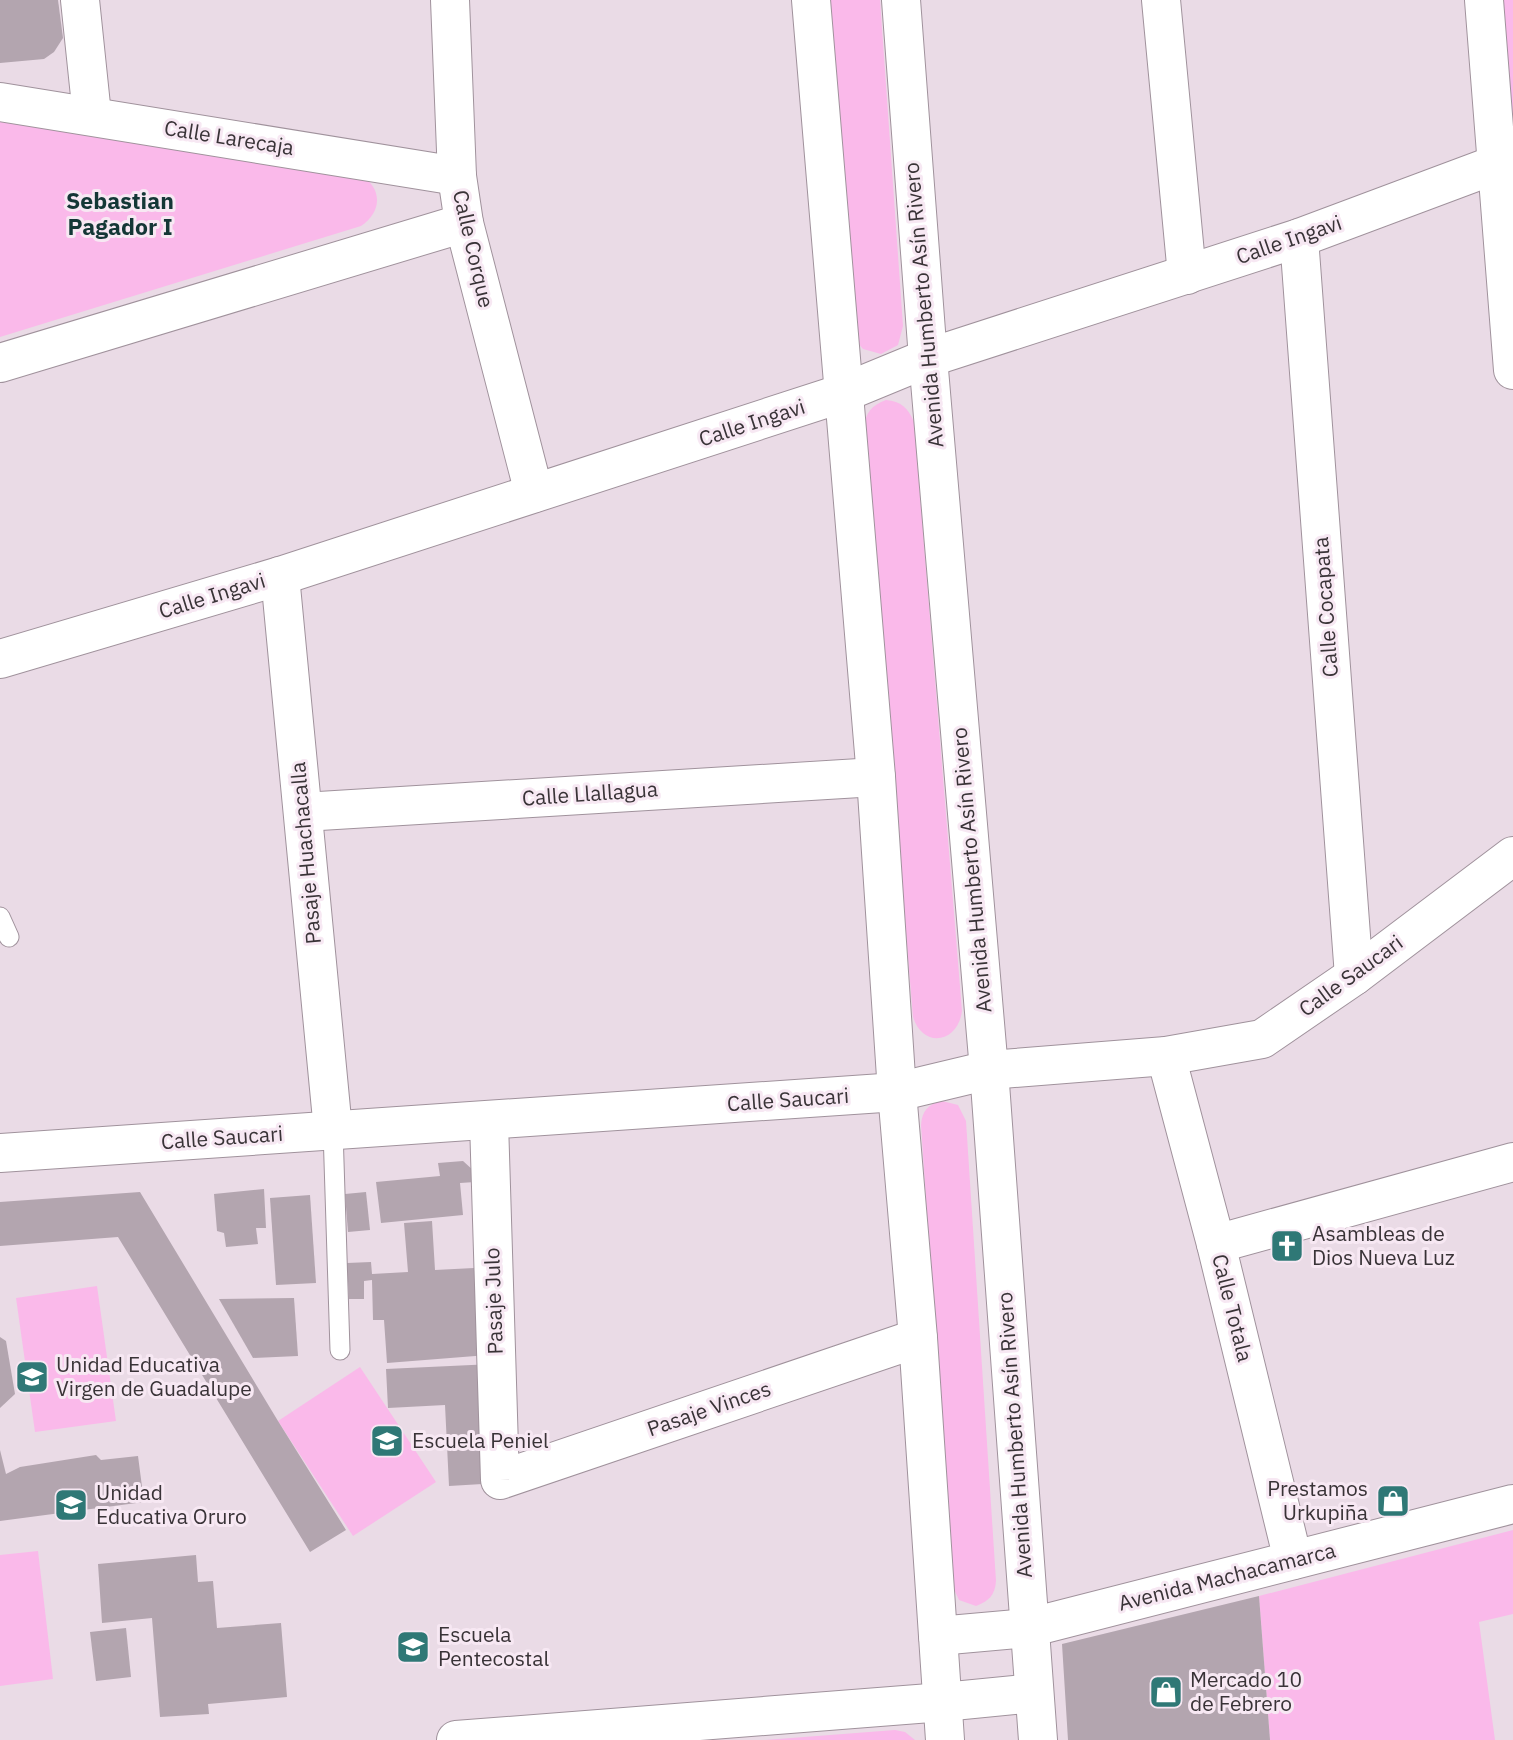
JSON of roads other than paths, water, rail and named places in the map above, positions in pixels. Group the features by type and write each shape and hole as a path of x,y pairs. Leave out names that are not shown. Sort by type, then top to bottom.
{"street":[{"path":"80,0 92,116"},
{"name":"Calle Corque","path":"450,0 457,176 464,223 534,493"},
{"path":"811,0 877,777 897,1092 918,1338 946,1740"},
{"name":"Avenida Humberto Asín Rivero","path":"901,0 928,358 989,1070 1038,1740"},
{"path":"1161,0 1187,275"},
{"path":"1484,0 1513,370"},
{"name":"Calle Larecaja","path":"0,102 457,176"},
{"name":"Calle Ingavi","path":"0,659 279,576 843,393 928,358 1299,238 1497,164"},
{"path":"0,363 464,223"},
{"name":"Calle Cocapata","path":"1299,238 1354,976"},
{"name":"Pasaje Huachacalla","path":"279,576 332,1130"},
{"name":"Calle Llallagua","path":"303,812 877,777"},
{"name":"Calle Saucari","path":"0,1153 489,1122 897,1092 989,1070 1166,1056 1262,1039 1354,976 1513,856"},
{"name":"Calle Totala","path":"1166,1056 1216,1244 1293,1560"},
{"name":"Pasaje Julo","path":"489,1122 500,1480"},
{"path":"1216,1244 1513,1162"},
{"name":"Pasaje Vinces","path":"500,1480 918,1338"},
{"name":"Avenida Machacamarca","path":"938,1636 1028,1628 1513,1504"},
{"path":"456,1740 1034,1693"}],"lane":[{"path":"0,917 9,937"},
{"path":"332,1130 340,1350"}],"place":[{"name":"Asambleas de Dios Nueva Luz","path":"1287,1246"},
{"name":"Unidad Educativa Virgen de Guadalupe","path":"32,1377"},
{"name":"Escuela Peniel","path":"387,1441"},
{"name":"Prestamos Urkupiña","path":"1393,1501"},
{"name":"Unidad Educativa Oruro","path":"71,1505"},
{"name":"Escuela Pentecostal","path":"413,1647"},
{"name":"Mercado 10 de Febrero","path":"1166,1692"}],"district":[{"name":"Sebastian Pagador I","path":"120,214"}]}
